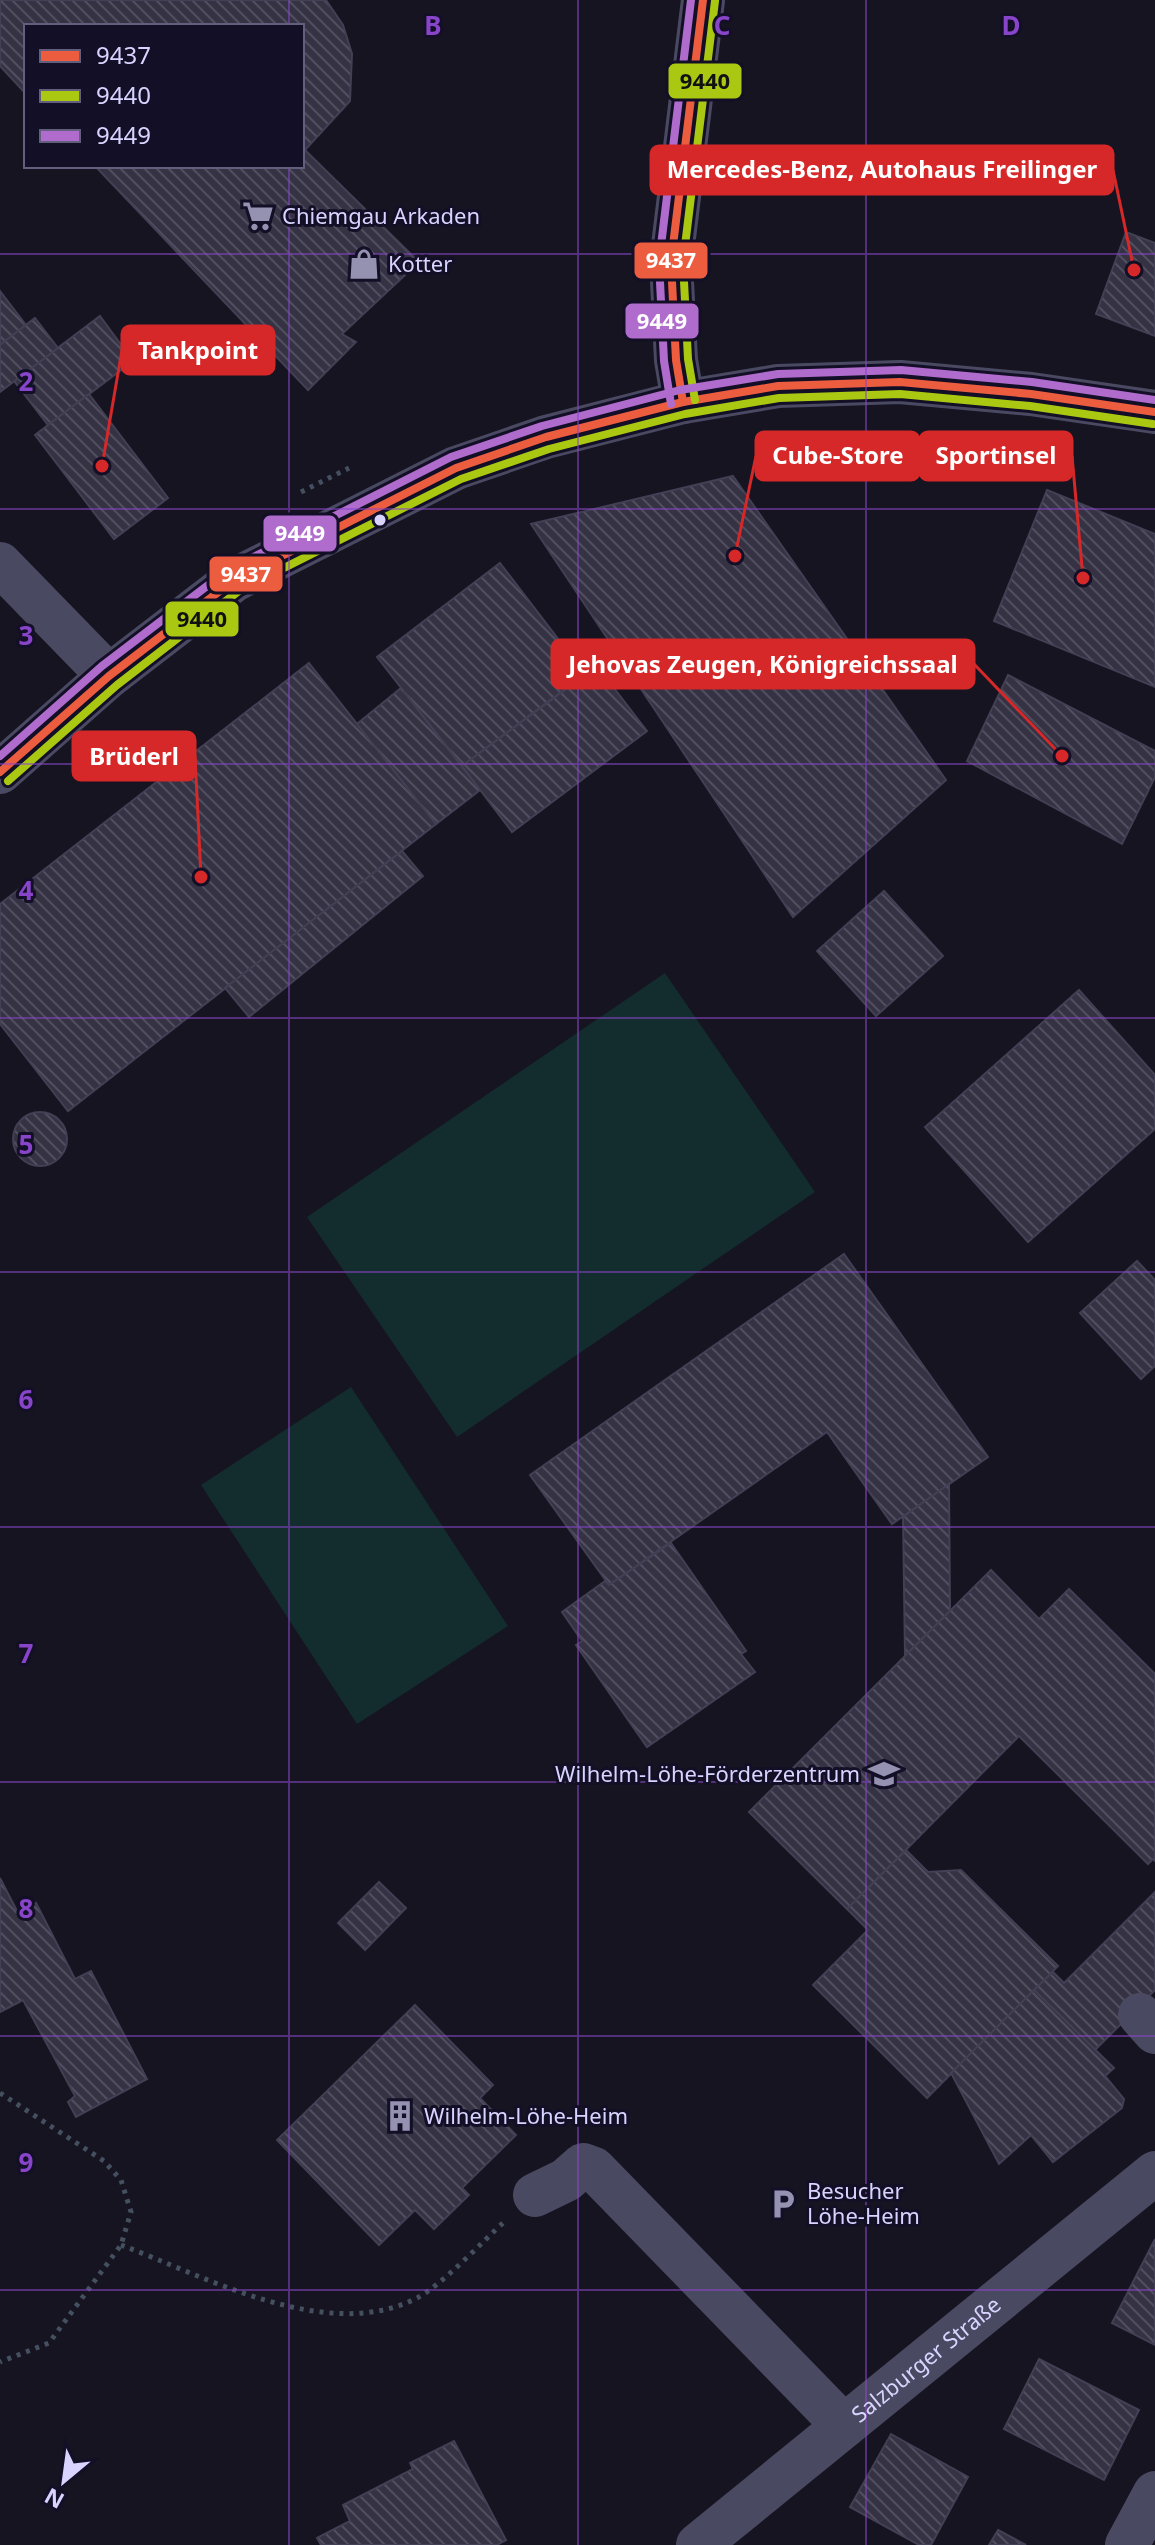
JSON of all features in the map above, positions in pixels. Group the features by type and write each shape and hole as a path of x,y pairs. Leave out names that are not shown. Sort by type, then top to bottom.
{"street":[{"path":"683,402 676,360 671,262 703,0"},
{"path":"0,772 109,676 234,580 456,468 546,437 683,402 778,386 900,382 1031,394 1155,412"},
{"path":"0,564 109,676"},
{"path":"535,2195 566,2180 583,2165 594,2169 844,2426"},
{"name":"Salzburger Straße","path":"698,2545 1155,2173"},
{"path":"1127,2545 1155,2493"}],"path":[{"path":"0,2093 104,2161 121,2180 131,2212 121,2245 49,2343 0,2362"},
{"path":"121,2245 277,2303 334,2316 378,2311 419,2298 535,2195"}],"green space":[{"path":"665,973 815,1192 457,1437 307,1217"},
{"path":"351,1387 508,1626 357,1724 201,1485"}],"building":[{"name":"Chiemgau Arkaden","path":"0,0 326,0 343,25 352,54 350,101 305,150 419,262 342,334 356,342 308,390 97,168 304,168 304,24 24,24 24,92 0,66"},
{"path":"1126,232 1155,243 1155,336 1096,314"},
{"path":"0,291 26,325 0,345"},
{"path":"100,316 133,361 48,425 14,381"},
{"path":"35,318 58,348 0,392 0,345"},
{"path":"89,394 168,498 114,539 35,435"},
{"path":"733,476 946,780 793,917 531,524"},
{"path":"1047,490 1155,534 1155,687 994,621"},
{"path":"500,563 585,674 462,766 377,657"},
{"path":"309,663 436,824 68,1111 0,1024 0,904"},
{"path":"597,666 647,731 512,832 462,766"},
{"path":"1008,675 1155,751 1155,777 1122,844 967,761"},
{"path":"401,688 480,790 436,824 357,724"},
{"path":"402,851 423,876 249,1017 225,988"},
{"path":"884,891 943,956 876,1016 817,951"},
{"path":"1079,990 1155,1075 1155,1129 1028,1242 925,1127"},
{"path":"40,1112 59,1120 67,1139 59,1158 40,1166 21,1158 13,1139 21,1120"},
{"path":"844,1254 988,1457 892,1524 827,1432 609,1585 530,1475"},
{"path":"1137,1261 1155,1280 1155,1366 1141,1379 1080,1313"},
{"path":"949,1484 950,1612 905,1656 903,1517"},
{"path":"671,1543 746,1651 741,1654 755,1672 647,1747 576,1645 582,1641 562,1612 605,1581 609,1585"},
{"name":"Wilhelm-Löhe-Förderzentrum","path":"991,1570 1039,1619 1069,1589 1155,1674 1155,1861 1153,1859 1148,1864 1019,1736 847,1909 749,1812"},
{"path":"906,1850 928,1872 961,1870 1058,1966 927,2098 813,1985 868,1930 847,1909"},
{"path":"0,1878 18,1913 36,1903 75,1979 91,1971 147,2079 76,2117 68,2102 75,2096 23,2000 0,2012"},
{"path":"379,1882 406,1908 365,1950 338,1923"},
{"path":"1155,1892 1155,1990 1095,2050 1034,1990 1053,1972 1064,1983"},
{"path":"1034,1990 1114,2068 1105,2076 1124,2099 1122,2108 1053,2162 1031,2135 999,2164 951,2073"},
{"name":"Wilhelm-Löhe-Heim","path":"415,2005 493,2085 480,2098 516,2135 462,2188 469,2195 434,2229 415,2210 379,2245 277,2140"},
{"path":"1155,2239 1155,2345 1112,2323"},
{"path":"1039,2359 1139,2410 1104,2480 1004,2429"},
{"path":"891,2434 968,2477 931,2545 919,2545 850,2507"},
{"path":"454,2441 506,2540 497,2545 321,2545 317,2538 350,2521 343,2505 413,2469 410,2463"},
{"path":"998,2530 1026,2545 989,2545"}],"transit line":[{"name":"9449","path":"671,404 664,361 659,262 691,0"},
{"name":"9437","path":"683,402 676,360 671,262 703,0"},
{"name":"9440","path":"695,400 688,359 683,262 715,1"},
{"name":"9449","path":"0,756 102,666 228,570 451,457 542,426 680,390 778,374 901,370 1032,382 1155,400"},
{"name":"9437","path":"0,772 109,676 234,580 456,468 546,437 683,402 778,386 900,382 1031,394 1155,412"},
{"name":"9440","path":"8,781 117,685 240,590 461,479 549,449 685,414 779,398 900,394 1030,406 1153,424"}],"place":[{"name":"Chiemgau Arkaden","path":"258,216"},
{"name":"Kotter","path":"364,264"},
{"name":"Mercedes-Benz, Autohaus Freilinger","path":"1134,270"},
{"name":"Tankpoint","path":"102,466"},
{"name":"Cube-Store","path":"735,556"},
{"name":"Sportinsel","path":"1083,578"},
{"name":"Jehovas Zeugen, Königreichssaal","path":"1062,756"},
{"name":"Brüderl","path":"201,877"},
{"name":"Wilhelm-Löhe-Förderzentrum","path":"884,1774"},
{"name":"Wilhelm-Löhe-Heim","path":"400,2116"},
{"name":"Besucher Löhe-Heim","path":"783,2204"}]}
